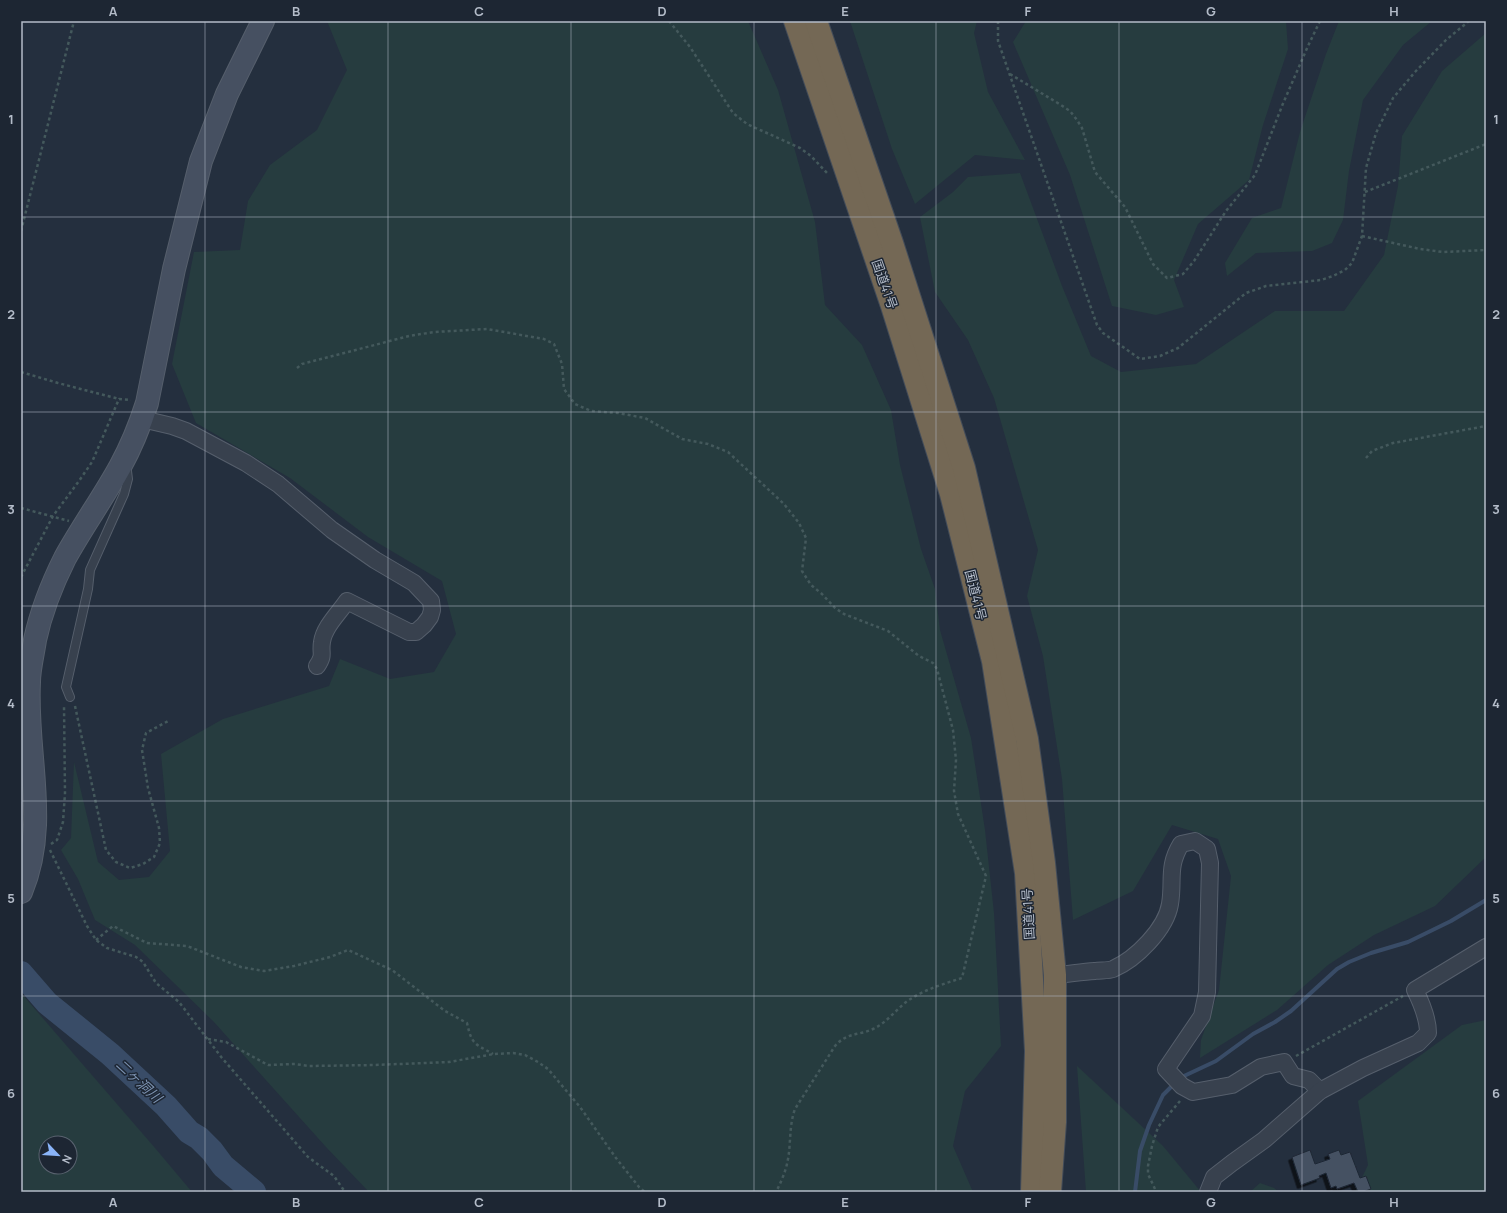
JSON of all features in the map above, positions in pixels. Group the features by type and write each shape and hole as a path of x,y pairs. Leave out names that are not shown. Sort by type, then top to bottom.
{"highway":[{"name":"国道41号","path":"795,21 892,306 948,486 993,661 1026,873 1036,1051 1032,1192"},
{"name":"国道41号","path":"816,21 892,243 964,468 1027,739 1044,863 1055,975 1055,1122 1050,1192"}],"street":[{"path":"21,892 26,880 34,848 36,806 30,728 29,682 34,647 46,601 65,559 120,466 144,411 174,269 201,160 227,94 263,21"},
{"path":"144,411 172,426 186,431 224,450 259,471 278,484 332,530 369,556 414,583 431,601 432,610 430,617 416,632 409,632 347,601 328,628 322,641 322,658 317,666"},
{"path":"1055,975 1112,969 1131,958 1159,931 1166,917 1170,904 1171,877 1174,856 1181,844 1195,841 1207,849 1210,863 1207,992 1202,1016 1166,1069 1183,1085 1232,1085 1261,1067 1284,1062 1293,1076 1309,1080 1320,1091"},
{"path":"1208,1192 1214,1177 1264,1140 1320,1091 1363,1068 1418,1043 1428,1033 1428,1023 1421,1002 1414,990 1486,947"}],"lane":[{"path":"70,697 66,687 88,588 90,570 124,494 128,479 127,471 120,466"}],"path":[{"path":"21,231 74,21"},
{"path":"669,21 690,47 733,113 747,124 800,148 821,165 830,177"},
{"path":"998,21 998,41 1097,325 1103,333 1140,360 1160,356 1178,348 1246,293 1266,286 1321,280 1345,270 1352,263 1362,236 1366,168 1376,133 1393,98 1415,72 1446,40 1469,21"},
{"path":"1009,73 1061,105 1077,120 1082,128 1095,172 1125,207 1153,264 1167,278 1182,274 1194,261 1226,211 1254,175 1282,106 1320,21"},
{"path":"1365,192 1486,144"},
{"path":"1362,236 1420,249 1443,252 1486,250"},
{"path":"297,368 302,364 409,336 434,332 487,328 544,339 554,344 562,364 564,389 575,404 591,411 618,413 645,418 682,439 708,444 728,452 784,504 800,523 806,538 802,571 811,585 835,608 844,614 888,631 919,656 933,663 937,669 953,730 956,760 954,791 958,814 986,876 962,978 932,988 915,996 887,1020 873,1029 842,1038 838,1042 792,1116 788,1160 783,1179 776,1192"},
{"path":"21,372 58,384 119,399 144,411"},
{"path":"21,577 53,516 92,462 119,399"},
{"path":"1366,458 1372,451 1393,442 1486,426"},
{"path":"21,508 84,526"},
{"path":"170,720 146,733 142,750 148,788 159,828 160,843 154,857 143,864 130,868 116,862 106,850 75,705 70,697 64,702 65,771 63,822 57,840 48,846 87,926 96,940 107,948 136,957 142,962 156,983 179,1002 222,1058 308,1157 334,1176 345,1192"},
{"path":"96,940 113,926 147,943 187,946 241,967 264,971 294,966 330,957 348,950 392,970 445,1011 467,1023 470,1037 474,1043 494,1054"},
{"path":"1284,1062 1414,990"},
{"path":"208,1039 226,1042 268,1065 375,1065 449,1062 494,1054 513,1053 525,1055 548,1069 580,1107 616,1158 639,1187 645,1192"},
{"path":"1155,1189 1148,1174 1152,1146 1158,1127 1182,1099 1183,1085"}],"green space":[{"path":"327,21 748,21 778,90 815,222 825,305 862,345 891,410 900,465 921,549 935,589 940,630 971,738 985,830 994,913 1001,1046 965,1091 953,1146 973,1192 369,1192 326,1147 214,1022 135,945 95,920 78,879 61,850 71,838 74,762 98,862 119,880 149,877 170,851 161,754 223,719 329,686 340,659 390,679 434,672 456,634 442,581 368,537 290,478 196,423 172,364 194,252 240,250 248,201 270,165 317,130 347,70"},
{"path":"850,21 977,21 974,33 988,92 1025,160 975,155 915,204 892,149"},
{"path":"1026,21 1286,21 1288,49 1263,125 1249,180 1198,224 1174,280 1184,307 1156,315 1112,306 1070,175 1013,42"},
{"path":"1339,21 1432,21 1403,45 1363,100 1349,171 1343,220 1332,243 1312,251 1256,253 1227,276 1225,263 1252,218 1281,208 1300,132 1326,54"},
{"path":"1486,33 1486,857 1435,906 1374,935 1328,965 1277,1010 1200,1058 1201,1040 1219,990 1231,876 1218,839 1172,825 1133,891 1073,920 1062,779 1043,656 1027,596 1038,550 994,398 968,340 935,292 920,217 953,192 968,177 1020,173 1062,286 1091,356 1121,372 1196,364 1275,311 1344,311 1384,255 1398,186 1402,136 1442,71"},
{"path":"21,993 155,1148 192,1192 21,1192"},
{"path":"1486,1020 1486,1192 1355,1192 1368,1165 1358,1101 1462,1025"},
{"path":"1077,1066 1163,1146 1201,1192 1086,1192"},
{"path":"1260,1183 1274,1188 1279,1192 1250,1192"}],"building":[{"path":"1310,1150 1315,1164 1330,1159 1328,1154 1339,1150 1341,1155 1350,1152 1360,1178 1366,1176 1371,1189 1358,1192 1354,1183 1337,1189 1336,1186 1331,1188 1326,1173 1319,1176 1320,1178 1301,1185 1292,1157"}],"waterway":[{"path":"1179,1080 1184,1076 1216,1061 1253,1034 1291,1011 1337,969 1349,962 1371,953 1408,942 1451,921 1486,900"},
{"name":"二ヶ洞川","path":"21,973 47,1003 110,1054 166,1106 189,1132 199,1138 212,1151 223,1166 254,1192"},
{"path":"1135,1192 1140,1151 1149,1125 1163,1095 1174,1084"}]}
